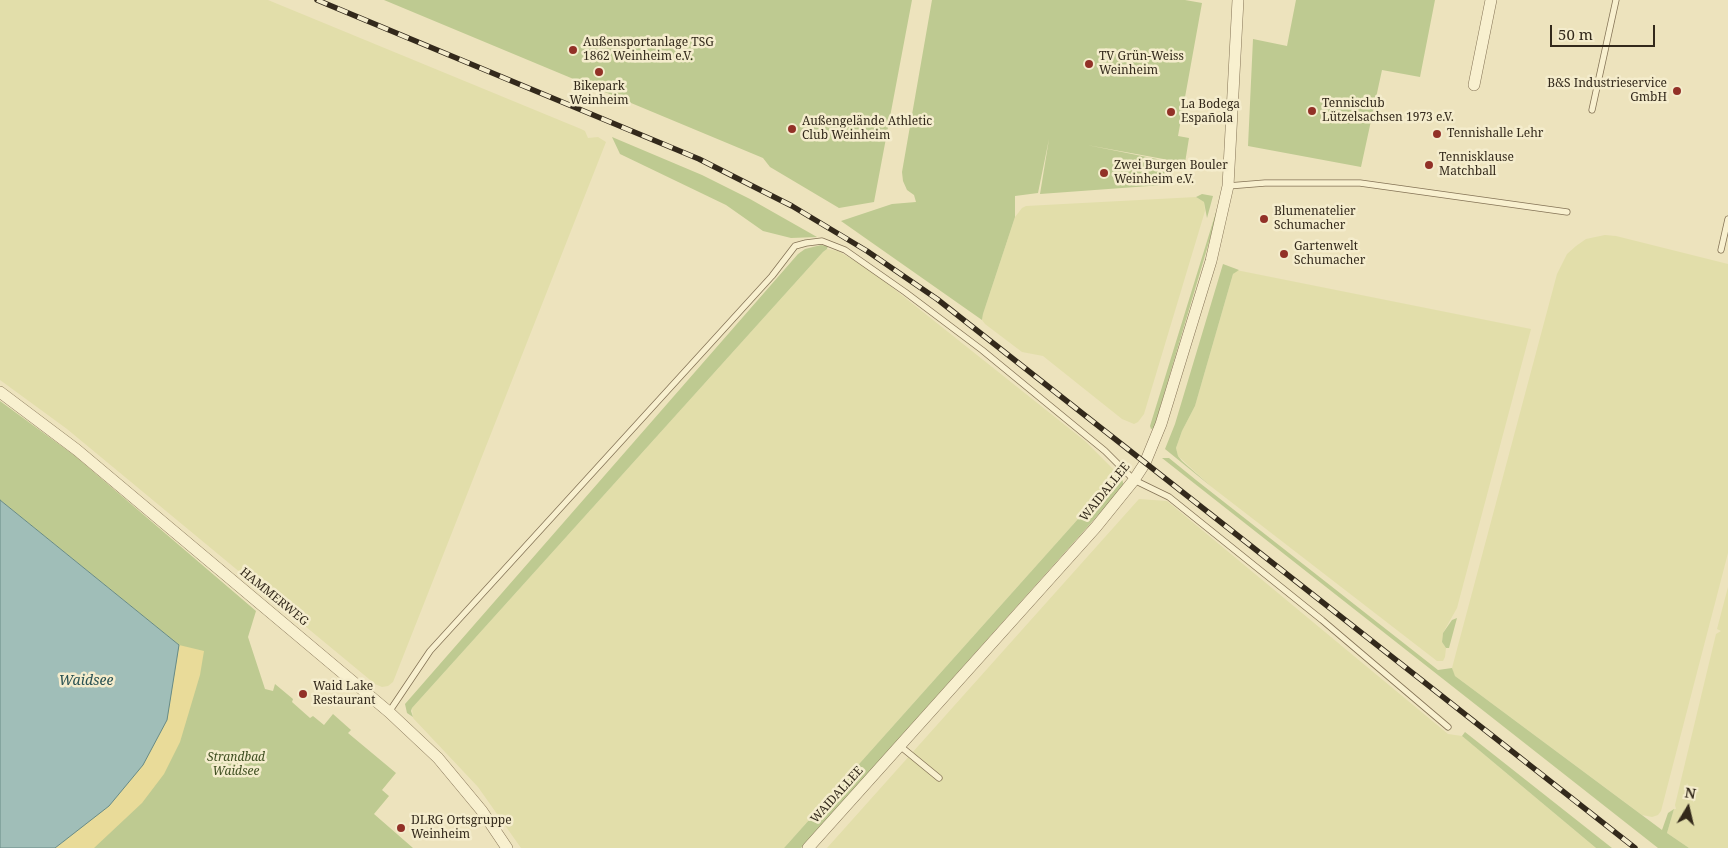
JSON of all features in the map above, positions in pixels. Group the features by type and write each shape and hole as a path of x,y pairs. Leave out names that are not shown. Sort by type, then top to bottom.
{"street":[{"name":"WAIDALLEE","path":"808,848 1096,527 1134,480 1148,456 1161,424 1211,261 1228,186 1238,0"},
{"path":"1474,86 1491,0"},
{"name":"HAMMERWEG","path":"0,392 78,450 390,712 438,758 482,811 507,848"}],"lane":[{"path":"1592,110 1616,0"},
{"path":"1228,186 1360,183 1567,212"},
{"path":"1721,250 1728,218"},
{"path":"390,712 430,651 772,276 795,246 822,241 845,250 906,292 982,350 1105,451 1134,480 1169,497 1322,620 1448,727"},
{"path":"900,746 939,778"}],"shaded area":[{"path":"0,0 268,0 581,129 585,131 588,138 598,137 606,142 393,682 388,686 382,687 375,684 67,429 0,380"},
{"path":"1196,197 1204,202 1205,211 1144,414 1138,422 1134,424 1122,419 1043,356 1022,352 982,320 1015,217 1022,208 1026,206"},
{"path":"1605,235 1616,236 1728,264 1728,553 1661,811 1658,815 1652,817 1642,815 1455,676 1452,668 1557,274 1567,254 1576,246 1586,239"},
{"path":"827,249 838,251 869,269 1085,441 1113,469 1120,472 784,848 521,848 478,787 413,718 412,708"},
{"path":"1236,270 1531,329 1457,608 1443,633 1442,642 1446,648 1443,661 1437,661 1213,488 1178,456 1176,448 1182,431 1195,406 1233,274"},
{"path":"1139,499 1167,501 1448,734 1462,736 1596,848 827,848"},
{"path":"1728,587 1728,848 1689,848 1667,833 1674,809 1676,809 1675,805 1716,634 1721,631 1717,629"}],"green space":[{"name":"Außengelände Athletic Club Weinheim","path":"384,0 912,0 874,202 839,208 770,167 763,158"},
{"path":"932,0 1185,0 1202,3 1178,136 1189,138 1185,163 1087,145 1167,161 1163,185 1040,194 1049,139 1038,193 1015,196 1015,217 982,320 841,221 892,204 916,202 914,195 907,190 902,172"},
{"name":"Tennisclub Lützelsachsen 1973 e.V.","path":"1296,0 1435,0 1420,77 1382,70 1361,167 1248,146 1253,39 1287,46"},
{"path":"612,137 702,175 750,199 817,237 791,238 763,231 726,205 620,154"},
{"path":"1202,194 1213,196 1207,218 1204,202 1196,197"},
{"path":"1216,212 1217,215 1154,428 1151,429 1150,426"},
{"path":"821,245 828,246 827,249 412,708 413,717 407,713 405,704 798,254 805,249"},
{"path":"1223,264 1239,270 1233,274 1195,406 1182,431 1176,448 1178,456 1182,461 1213,488 1165,449 1175,424"},
{"name":"Strandbad Waidsee","path":"0,401 75,456 256,611 248,637 265,689 273,691 275,684 293,699 292,702 310,718 313,716 324,725 333,714 351,730 348,733 396,773 382,790 389,796 374,814 413,848 55,848 64,842 179,645 0,500"},
{"path":"1162,458 1169,458 1438,670 1452,668 1455,676 1662,830 1668,813 1674,809 1667,833 1689,848 1658,848"},
{"path":"1120,472 1124,486 801,848 784,848"},
{"path":"1457,618 1449,648 1446,648 1442,642 1443,633 1452,620"},
{"path":"1465,732 1612,848 1596,848 1462,736"}],"sand":[{"path":"179,645 204,651 200,675 180,742 164,774 142,803 94,848 55,848 64,842 167,720"}],"water":[{"name":"Waidsee","path":"0,500 179,645 167,720 143,765 109,806 55,848 0,848"}],"railway":[{"path":"317,0 699,159 792,206 867,251 937,299 1635,848"}],"place":[{"name":"Außensportanlage TSG 1862 Weinheim e.V.","path":"573,50"},
{"name":"TV Grün-Weiss Weinheim","path":"1089,64"},
{"name":"Bikepark Weinheim","path":"599,72"},
{"name":"B&S Industrieservice GmbH","path":"1677,91"},
{"name":"Tennisclub Lützelsachsen 1973 e.V.","path":"1312,111"},
{"name":"La Bodega Española","path":"1171,112"},
{"name":"Außengelände Athletic Club Weinheim","path":"792,129"},
{"name":"Tennishalle Lehr","path":"1437,134"},
{"name":"Tennisklause Matchball","path":"1429,165"},
{"name":"Zwei Burgen Bouler Weinheim e.V.","path":"1104,173"},
{"name":"Blumenatelier Schumacher","path":"1264,219"},
{"name":"Gartenwelt Schumacher","path":"1284,254"},
{"name":"Waid Lake Restaurant","path":"303,694"},
{"name":"DLRG Ortsgruppe Weinheim","path":"401,828"}]}
